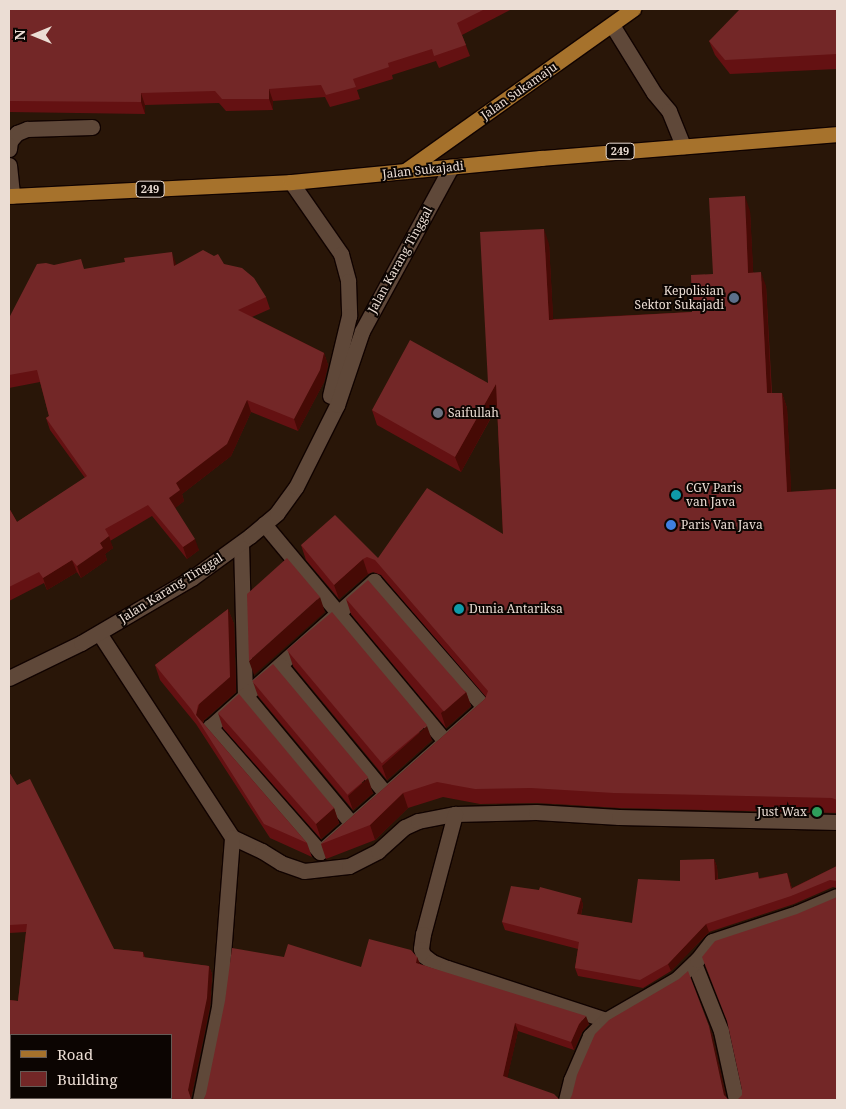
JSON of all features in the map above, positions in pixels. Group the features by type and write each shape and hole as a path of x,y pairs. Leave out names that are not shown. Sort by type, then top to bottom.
{"main road":[{"name":"Jalan Sukamaju","path":"404,172 633,9"},
{"name":"Jalan Sukajadi","path":"11,196 291,182 682,146 837,134"}],"street":[{"path":"612,25 654,93 669,111 682,146"},
{"path":"9,148 14,137 27,128 92,127"},
{"path":"9,165 11,196"},
{"name":"Jalan Karang Tinggal","path":"9,678 99,633 192,578 241,543 277,513 296,487 337,405 362,330 451,167"},
{"name":"Jalan Karang Tinggal","path":"291,182 342,254 348,281 349,316 320,439"},
{"path":"264,524 445,741"},
{"path":"241,543 245,695 352,824"},
{"path":"374,581 484,707 320,852 210,727 280,665 374,581"},
{"path":"99,633 232,837 262,851 281,863 304,871 349,866 378,851 405,827 418,821 456,814 536,812 629,817 837,822"},
{"path":"280,665 386,794"},
{"path":"456,814 423,934 421,948 423,955 432,962 447,968 606,1020"},
{"path":"200,1100 219,1007 232,837"},
{"path":"566,1100 571,1080 590,1036 606,1020 677,979 694,963 712,941 797,913 837,896"},
{"path":"694,963 721,1031 736,1100"}],"building":[{"path":"9,9 485,9 457,23 466,45 434,56 432,49 388,63 389,67 353,79 356,87 326,95 321,85 269,89 269,99 222,99 215,91 141,93 141,102 9,101"},
{"path":"740,9 837,9 837,54 725,60 709,41"},
{"path":"745,196 748,273 761,272 767,393 782,393 787,492 837,489 837,800 832,798 614,793 531,788 475,789 437,782 403,793 370,825 321,844 485,699 488,691 375,560 367,557 363,559 334,585 301,545 335,515 378,558 427,488 503,534 496,384 455,457 372,410 410,340 488,383 480,232 544,229 549,320 692,312 691,275 713,274 709,198"},
{"path":"203,250 214,256 218,254 224,264 242,268 254,278 266,297 238,310 324,353 320,370 294,419 247,400 227,444 176,483 180,490 169,498 195,539 183,547 148,505 105,529 109,536 100,543 103,548 77,566 72,560 43,578 39,572 9,587 9,508 17,522 87,476 46,418 49,416 37,370 9,375 9,318 37,264 46,263 54,265 81,259 84,269 125,262 124,258 172,252 174,266"},
{"path":"287,558 320,597 249,661 247,594"},
{"path":"368,580 466,692 444,711 346,599"},
{"path":"228,609 230,677 198,705 196,715 307,843 264,824 191,709 155,665"},
{"path":"332,612 427,725 382,763 287,650"},
{"path":"273,664 368,777 347,795 252,681"},
{"path":"239,694 334,808 316,824 218,713"},
{"path":"9,772 17,785 30,779 114,949 143,952 143,957 209,966 207,998 188,1090 193,1100 63,1100 172,1099 172,1034 10,1034 9,1038 9,1000 18,1001 27,924 9,925"},
{"path":"714,859 715,880 758,872 759,879 787,873 791,889 837,866 837,881 830,880 791,896 706,924 668,964 640,980 575,968 579,942 502,922 511,886 539,890 540,887 581,898 577,914 632,923 638,879 680,881 680,860"},
{"path":"837,897 837,1100 737,1100 742,1095 742,1090 727,1021 702,957 715,941 797,914"},
{"path":"369,939 411,950 417,957 416,963 586,1016 579,1024 571,1042 515,1023 503,1076 554,1094 560,1100 199,1100 204,1099 206,1094 225,1001 232,948 284,957 288,944 361,967"},
{"path":"688,971 709,1026 724,1095 729,1100 565,1100 570,1099 572,1095 577,1075 595,1034 609,1020 679,979"}],"place":[{"name":"Kepolisian Sektor Sukajadi","path":"734,298"},
{"name":"Saifullah","path":"438,413"},
{"name":"CGV Paris van Java","path":"676,495"},
{"name":"Paris Van Java","path":"671,525"},
{"name":"Dunia Antariksa","path":"459,609"},
{"name":"Just Wax","path":"817,812"}]}
